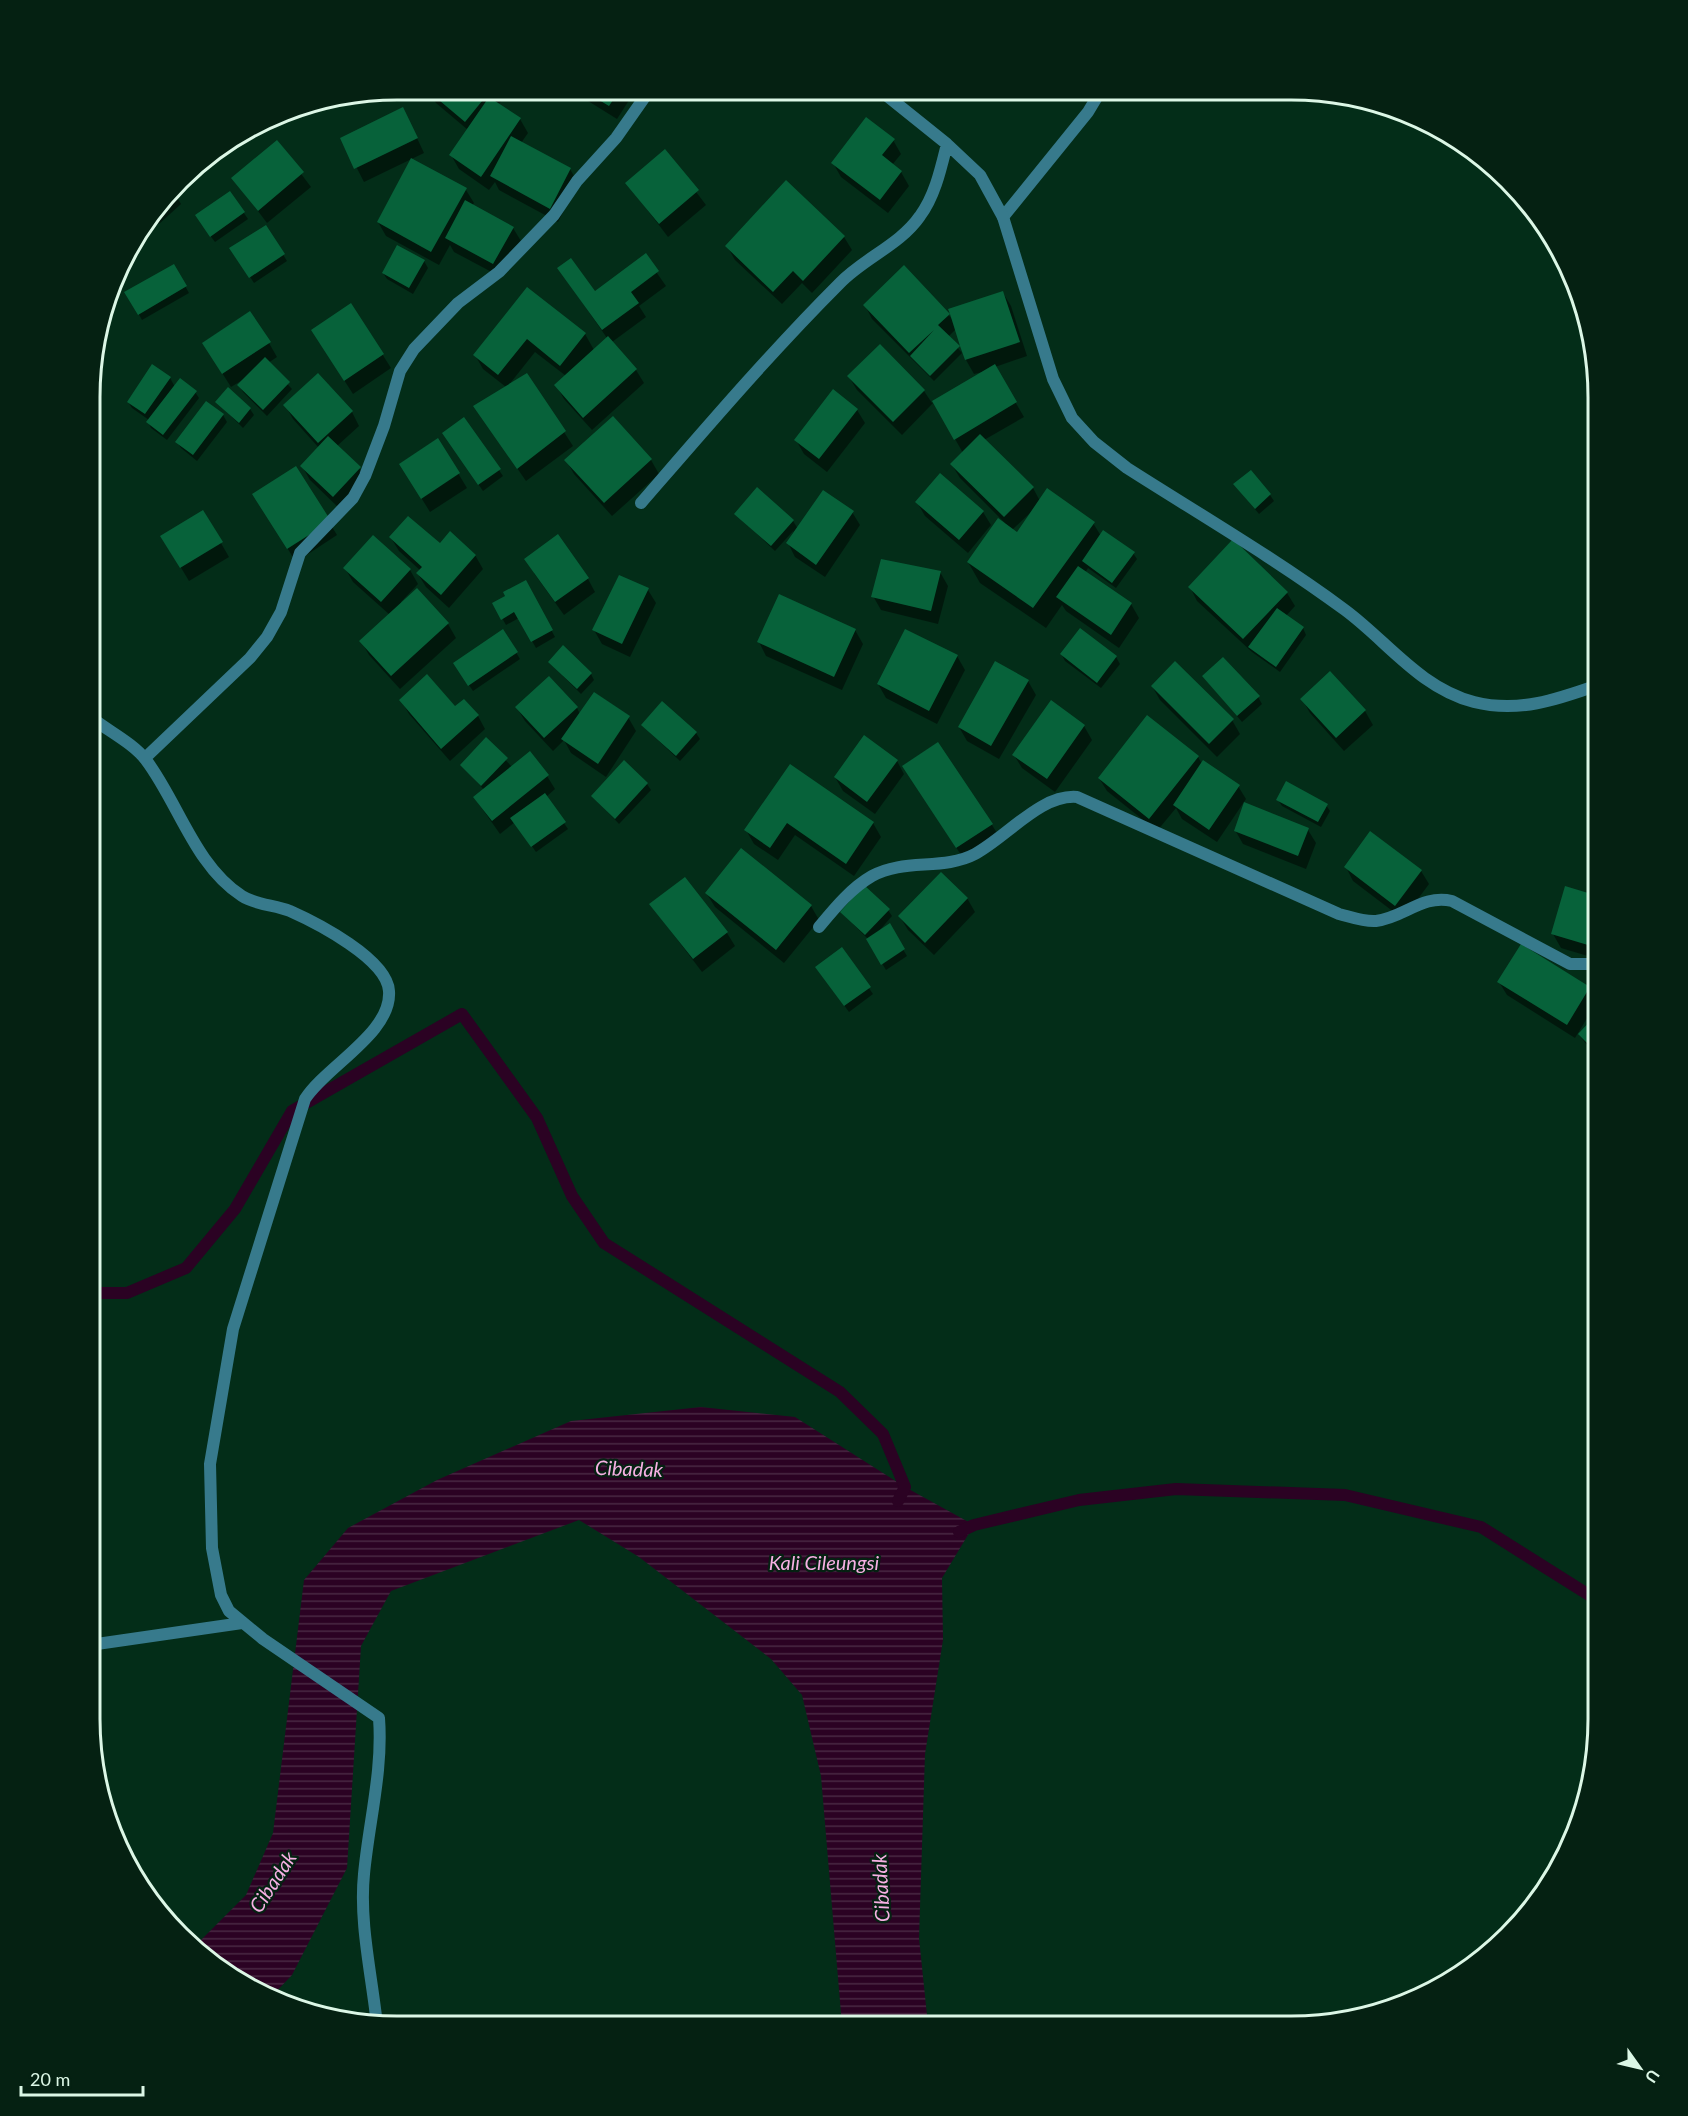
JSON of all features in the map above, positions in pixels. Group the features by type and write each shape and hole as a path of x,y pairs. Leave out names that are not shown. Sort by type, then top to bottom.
{"street":[{"path":"145,758 250,658 267,637 281,612 300,553 353,498 365,476 384,426 400,372 414,349 458,303 499,272 554,215 577,181 616,138 643,100"},
{"path":"892,100 947,144 980,175 1003,217 1053,380 1072,418 1094,442 1126,468 1346,610 1421,677 1446,691 1473,702 1505,706 1532,706 1588,688"},
{"path":"1003,217 1095,100"},
{"path":"641,503 763,361 808,314 850,273 909,231 922,214 937,181 947,144"},
{"path":"100,724 145,758 198,846 228,885 244,898 289,911 322,927 353,947 383,972 389,988 389,997 376,1029 314,1085 305,1099 232,1329 210,1464 212,1548 221,1595 229,1611 263,1640 378,1718 381,1748 364,1875 366,1927 376,2015"},
{"path":"819,927 856,888 872,876 895,866 954,861 973,855 1006,835 1046,802 1062,796 1077,796 1339,914 1376,921 1427,900 1441,899 1462,906 1570,964 1588,964"},
{"path":"100,1644 242,1623"}],"water":[{"name":"Kali Cileungsi","path":"701,1407 795,1417 905,1487 974,1525 942,1578 943,1640 925,1754 919,1938 927,2016 841,2016 821,1776 802,1695 771,1659 639,1557 579,1520 391,1591 361,1646 347,1868 292,1975 278,1990 249,1976 200,1940 246,1895 273,1833 304,1580 348,1528 437,1480 571,1421"}],"building":[{"path":"439,100 483,100 465,122"},
{"path":"487,100 494,100 521,118 481,177 449,155"},
{"path":"599,100 613,100 609,106"},
{"path":"403,107 418,138 354,169 340,138"},
{"path":"866,117 895,139 882,155 902,171 880,200 831,163"},
{"path":"511,136 571,168 550,209 490,176"},
{"path":"277,140 304,172 258,211 231,178"},
{"path":"665,149 699,190 659,224 625,183"},
{"path":"411,158 467,188 431,252 377,222"},
{"path":"786,180 845,236 803,281 793,271 773,292 725,246"},
{"path":"230,191 245,212 210,237 195,215"},
{"path":"465,200 514,227 493,264 445,238"},
{"path":"266,225 285,254 249,278 229,248"},
{"path":"397,245 425,260 409,288 382,273"},
{"path":"646,253 659,271 631,292 639,303 602,330 557,268 571,258 595,291"},
{"path":"174,264 187,286 138,315 124,292"},
{"path":"904,265 950,314 938,325 960,346 930,376 910,356 934,330 909,353 863,305"},
{"path":"527,287 586,333 560,366 527,339 498,375 473,355"},
{"path":"1003,291 1020,342 965,360 948,309"},
{"path":"351,303 384,354 344,381 311,330"},
{"path":"250,311 271,342 222,374 202,343"},
{"path":"608,336 637,369 583,418 554,385"},
{"path":"880,344 925,390 893,422 847,376"},
{"path":"265,357 290,382 263,410 237,385"},
{"path":"152,364 171,377 145,414 127,402"},
{"path":"995,364 1017,402 954,440 932,401"},
{"path":"318,373 353,411 318,443 283,405"},
{"path":"527,373 566,431 517,469 473,406"},
{"path":"180,378 197,391 163,435 146,422"},
{"path":"228,387 251,408 239,423 215,402"},
{"path":"833,389 858,409 819,459 794,440"},
{"path":"206,401 224,414 193,455 175,442"},
{"path":"613,416 652,459 604,503 564,460"},
{"path":"464,417 501,469 478,485 442,433"},
{"path":"980,434 1034,487 1004,517 950,464"},
{"path":"328,436 361,467 333,497 300,466"},
{"path":"438,438 460,473 421,499 399,464"},
{"path":"296,466 331,521 287,549 252,494"},
{"path":"1251,470 1271,494 1255,509 1233,484"},
{"path":"940,473 984,511 959,540 915,502"},
{"path":"757,487 794,520 771,546 734,514"},
{"path":"1047,488 1095,522 1033,608 967,562 998,518 1017,532"},
{"path":"823,490 854,511 816,565 786,543"},
{"path":"203,510 223,542 180,568 160,536"},
{"path":"408,516 440,543 450,531 476,555 441,595 416,573 422,567 389,537"},
{"path":"1103,530 1135,552 1112,583 1082,561"},
{"path":"558,534 589,578 555,602 524,559"},
{"path":"373,535 411,569 381,602 343,568"},
{"path":"1233,539 1288,592 1243,639 1188,587"},
{"path":"881,559 941,571 931,611 871,597"},
{"path":"1078,566 1132,603 1111,635 1056,597"},
{"path":"619,575 649,588 622,644 592,630"},
{"path":"526,580 553,630 531,642 514,612 501,620 492,603 505,596 503,592"},
{"path":"417,588 449,623 391,676 359,641"},
{"path":"779,594 856,629 834,677 757,642"},
{"path":"1277,608 1304,627 1276,667 1248,647"},
{"path":"1080,628 1117,656 1097,683 1060,654"},
{"path":"503,629 518,652 468,686 453,663"},
{"path":"905,629 958,655 929,711 877,684"},
{"path":"563,645 592,673 577,689 548,662"},
{"path":"1223,657 1260,696 1237,716 1202,676"},
{"path":"995,661 1029,680 991,746 958,727"},
{"path":"1175,661 1234,719 1209,744 1151,686"},
{"path":"1330,671 1366,710 1336,738 1300,699"},
{"path":"427,674 455,706 464,699 479,715 441,749 399,700"},
{"path":"549,676 578,707 544,738 515,707"},
{"path":"594,692 630,716 598,764 561,739"},
{"path":"1051,700 1085,725 1047,779 1012,755"},
{"path":"662,701 697,732 676,756 641,725"},
{"path":"1147,715 1199,756 1149,819 1098,778"},
{"path":"864,735 898,760 867,802 834,777"},
{"path":"486,737 508,758 481,786 460,765"},
{"path":"938,742 993,824 956,848 902,766"},
{"path":"530,751 549,775 492,821 473,797"},
{"path":"624,760 648,783 615,819 591,796"},
{"path":"1203,760 1240,785 1209,830 1173,805"},
{"path":"790,764 874,822 846,864 787,823 770,848 744,830"},
{"path":"1286,781 1328,804 1318,822 1276,800"},
{"path":"545,793 566,822 531,847 510,818"},
{"path":"1244,802 1309,828 1298,856 1234,831"},
{"path":"1370,831 1422,870 1395,906 1344,867"},
{"path":"741,848 812,905 776,950 705,893"},
{"path":"941,872 968,898 925,943 898,916"},
{"path":"685,877 728,932 693,959 649,904"},
{"path":"864,885 890,909 865,935 840,912"},
{"path":"1565,886 1588,893 1588,945 1551,934"},
{"path":"890,923 905,949 881,965 866,939"},
{"path":"1521,944 1588,986 1588,990 1567,1025 1497,982"},
{"path":"842,947 871,987 844,1006 815,967"},
{"path":"1588,1024 1588,1044 1578,1034"}],"waterway":[{"path":"100,1293 127,1293 186,1268 235,1209 292,1111 462,1014 537,1118 572,1196 604,1243 840,1392 883,1434 905,1487 898,1501"},
{"path":"959,1532 974,1525 1079,1500 1176,1489 1345,1495 1481,1527 1588,1594"}],"water label":[{"name":"Cibadak","path":"629,1469"},
{"name":"Cibadak","path":"273,1882"},
{"name":"Cibadak","path":"881,1888"}]}
